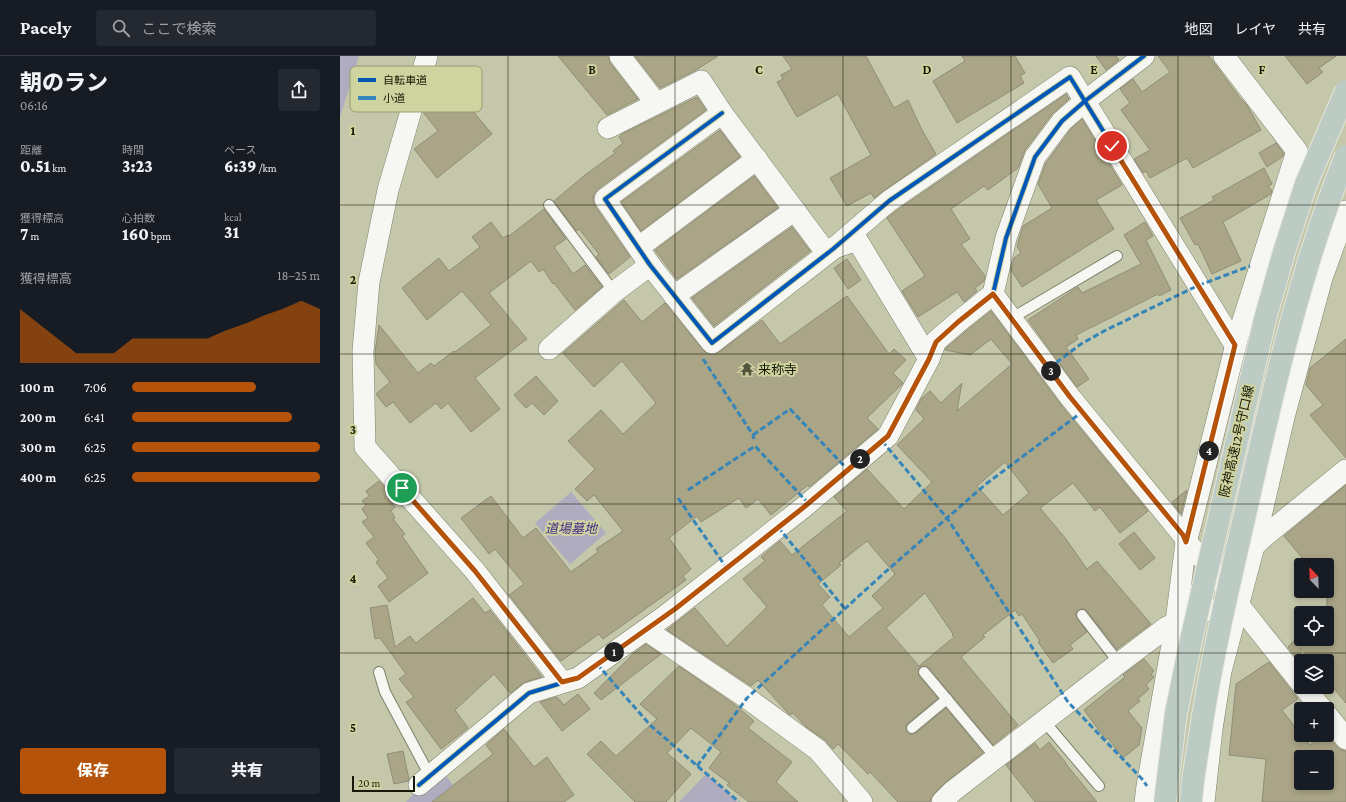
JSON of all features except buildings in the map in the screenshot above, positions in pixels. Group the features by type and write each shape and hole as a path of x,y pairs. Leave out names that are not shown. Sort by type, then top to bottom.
{"highway":[{"name":"阪神高速12号守口線","path":"1165,802 1176,713 1191,640 1265,319 1284,252 1306,184 1346,91"},
{"name":"阪神高速12号守口線","path":"1191,802 1203,717 1216,645 1265,426 1310,257 1331,192 1346,156"}],"street":[{"path":"424,66 427,56"},
{"path":"620,56 656,103"},
{"path":"424,780 530,693 578,678 675,609 804,507 888,436 929,359 936,342 993,294 1006,238 1035,157 1062,120 1144,56"},
{"path":"1145,802 1176,622 1186,542 1235,345 1297,150 1224,56"},
{"path":"722,113 605,199 650,265 712,343 833,249 889,201 1070,77 1235,345"},
{"path":"608,128 701,81 722,113 825,251 857,240 929,359"},
{"path":"411,112 388,190 369,282 364,351 365,447 475,571 562,682"},
{"path":"639,247 757,159"},
{"path":"674,296 795,210"},
{"path":"1204,802 1212,728 1221,671 1254,546 1288,401 1322,278 1346,211"},
{"path":"550,349 614,292 650,265"},
{"path":"993,294 1070,397 1183,535 1186,542 1204,560 1294,674"},
{"path":"1254,546 1346,470"},
{"path":"942,802 953,791 1167,627 1205,611 1239,606"},
{"path":"646,630 747,698 818,750 862,802"},
{"path":"1310,694 1316,702"},
{"path":"1334,724 1346,739"}],"lane":[{"path":"549,205 614,292"},
{"path":"1012,318 1117,256"},
{"path":"1082,615 1119,663"},
{"path":"379,672 384,692 424,780"},
{"path":"924,672 996,758"},
{"path":"912,728 947,699"},
{"path":"1044,721 1099,786"}],"green space":[{"path":"340,56 359,56 356,66 350,66 350,85 340,117"},
{"name":"道場墓地","path":"571,492 606,533 570,564 535,523"},
{"path":"440,767 465,802 406,802"},
{"path":"706,774 738,802 679,802"}],"marked path":[{"path":"1049,368 1081,344 1104,331 1197,286 1250,266"},
{"path":"703,359 753,435 754,439"},
{"path":"753,435 790,409 848,470"},
{"path":"697,766 747,698 883,574 986,484 1082,412"},
{"path":"882,441 947,518 1068,702 1147,786"},
{"path":"688,490 755,446 808,503"},
{"path":"678,498 726,567"},
{"path":"778,527 845,609"},
{"path":"597,664 650,725 739,802"}],"cycle path":[{"path":"419,785 529,693 578,678 665,616 804,507 888,436 929,359 936,341 993,294 1006,238 1035,157 1062,121 1085,101 1144,56"},
{"path":"722,113 605,199 650,265 712,343 833,249 889,201 1070,77 1235,345"}],"place":[{"name":"来称寺","path":"747,369"}],"route":[{"path":"402,488 475,571 562,682 578,678 675,609 726,567 804,507 888,436 929,359 936,342 993,294 1070,397 1183,535 1186,542 1235,345 1112,146"}]}
